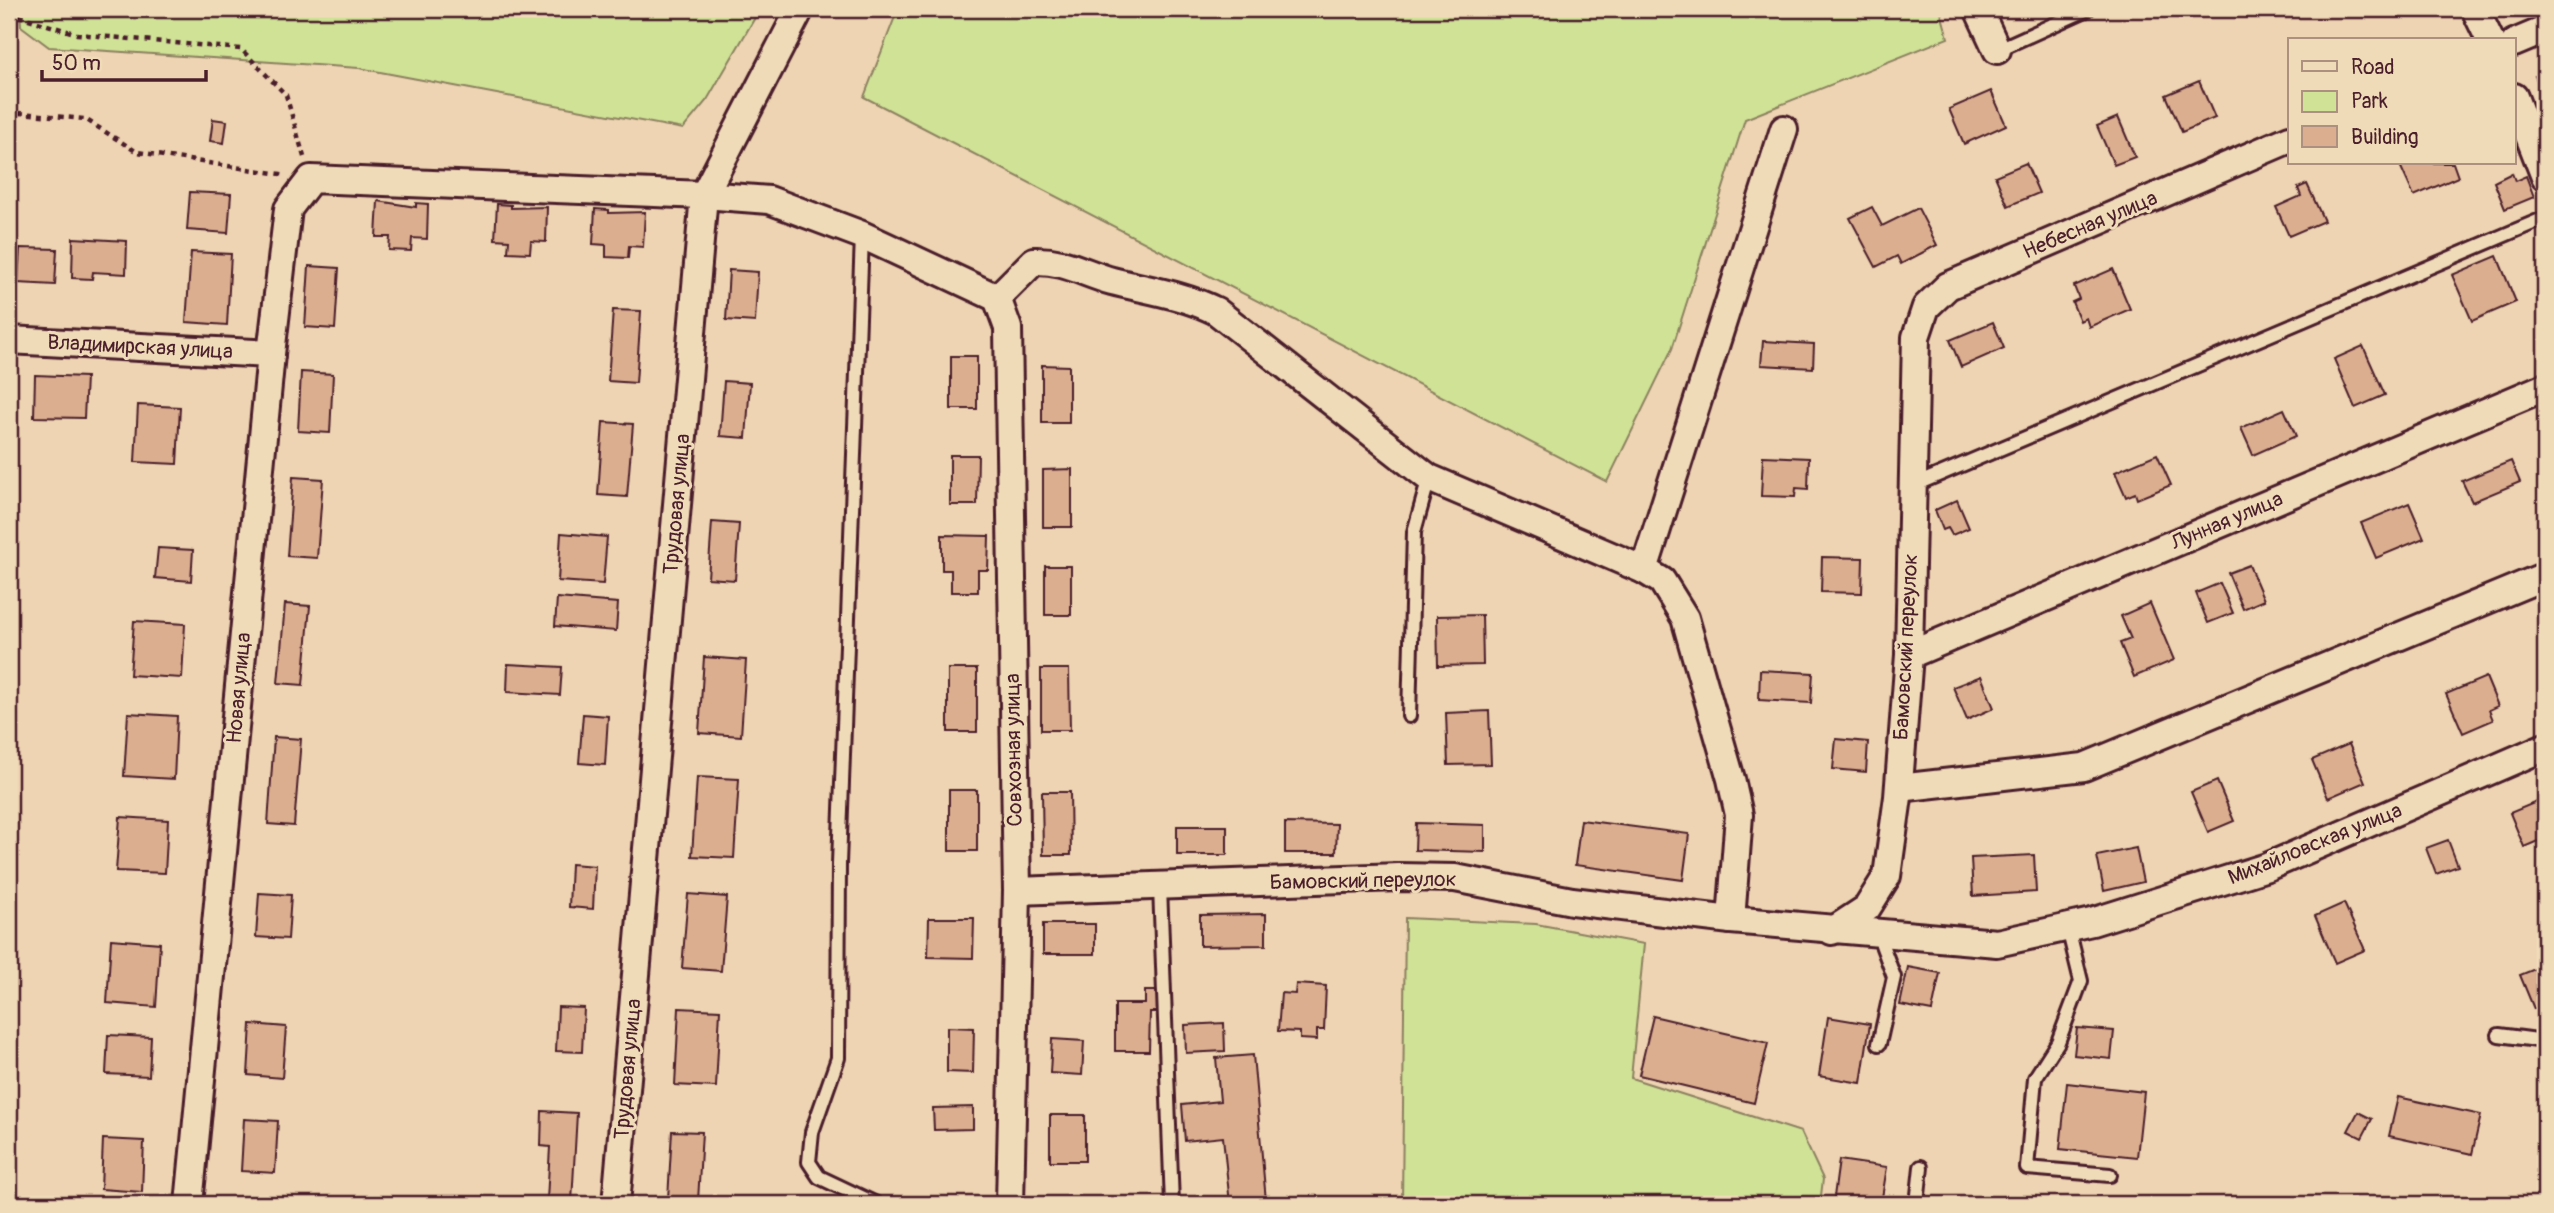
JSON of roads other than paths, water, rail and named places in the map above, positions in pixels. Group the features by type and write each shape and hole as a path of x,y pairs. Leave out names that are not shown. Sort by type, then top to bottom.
{"street":[{"path":"800,9 704,195 769,200 862,235 997,298 1034,261 1055,260 1109,280 1197,302 1216,312 1429,478 1644,570 1662,581 1685,618 1739,815 1731,920"},
{"path":"1978,9 1997,50"},
{"path":"2475,9 2489,38"},
{"path":"2516,42 2545,30"},
{"path":"2516,102 2545,177"},
{"path":"1644,570 1784,129"},
{"name":"Небесная улица","path":"1916,338 1926,307 1948,286 2288,140"},
{"name":"Новая улица","path":"189,1204 271,354 288,209 311,179 704,195"},
{"name":"Трудовая улица","path":"616,1204 704,195"},
{"name":"Совхозная улица","path":"997,298 1008,328 1017,891 1010,1204"},
{"name":"Бамовский переулок","path":"1832,931 1867,908 1888,876 1899,789 1909,655 1916,338"},
{"name":"Владимирская улица","path":"9,340 271,354"},
{"name":"Лунная улица","path":"1909,655 2545,387"},
{"path":"1899,789 2084,767 2545,576"},
{"name":"Михайловская улица","path":"1997,943 2068,928 2267,867 2545,747"},
{"name":"Бамовский переулок","path":"1017,891 1399,877 1455,878 1572,901 1832,931 1997,943"}],"lane":[{"path":"1997,50 2088,9"},
{"path":"1912,486 2545,218"},
{"path":"862,235 839,864 838,1058 812,1132 809,1162 819,1177 876,1204"},
{"path":"1409,716 1414,532 1429,478"},
{"path":"1160,887 1172,1204"},
{"path":"2068,928 2081,981 2058,1042 2035,1077 2027,1168 2110,1175"},
{"path":"1878,934 1894,976 1879,1044"},
{"path":"2499,1035 2545,1041"},
{"path":"1917,1204 1922,1167"}]}
